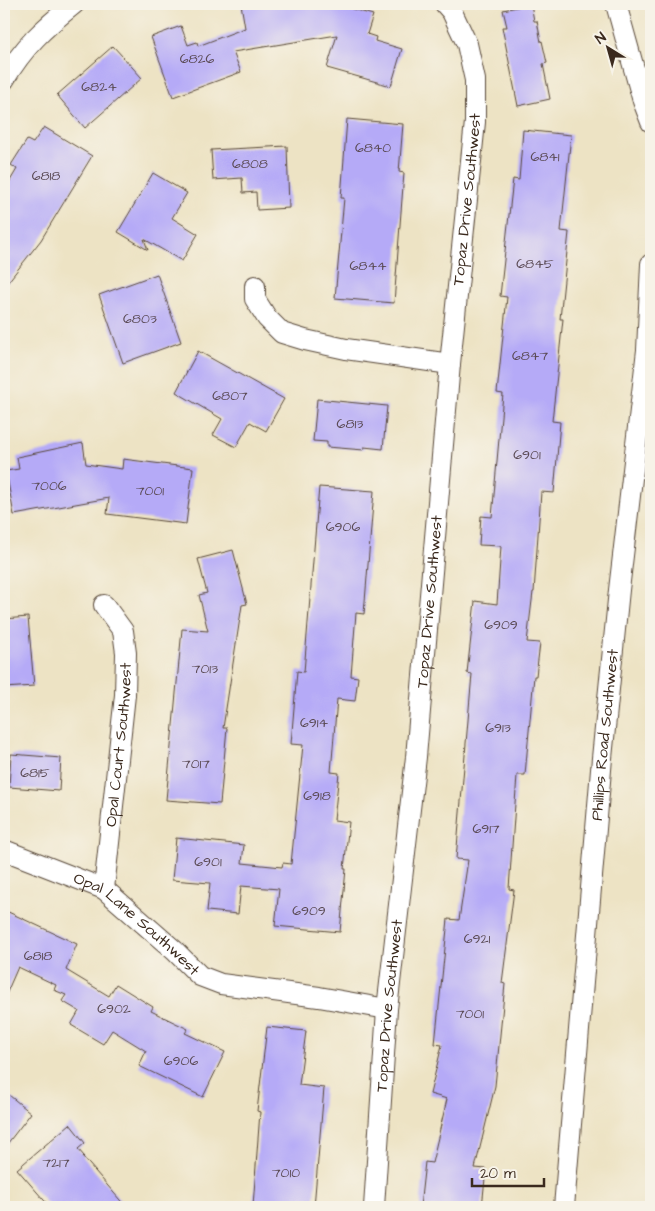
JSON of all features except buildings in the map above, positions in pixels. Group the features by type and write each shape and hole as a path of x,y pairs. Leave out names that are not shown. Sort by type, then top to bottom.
{"street":[{"path":"4,80 26,46 42,29 74,4"},
{"name":"Topaz Drive Southwest","path":"374,1207 388,1009 416,757 450,364 475,122 475,80 467,44 452,12 445,4"},
{"path":"616,4 643,101 651,122"},
{"name":"Phillips Road Southwest","path":"564,1207 602,758 619,590 647,350 651,264"},
{"path":"255,286 255,300 267,318 282,333 346,349 450,364"},
{"name":"Opal Court Southwest","path":"104,605 123,632 126,653 125,694 104,889"},
{"name":"Opal Lane Southwest","path":"4,850 104,889 175,951 200,976 221,984 319,997 388,1009"}]}
